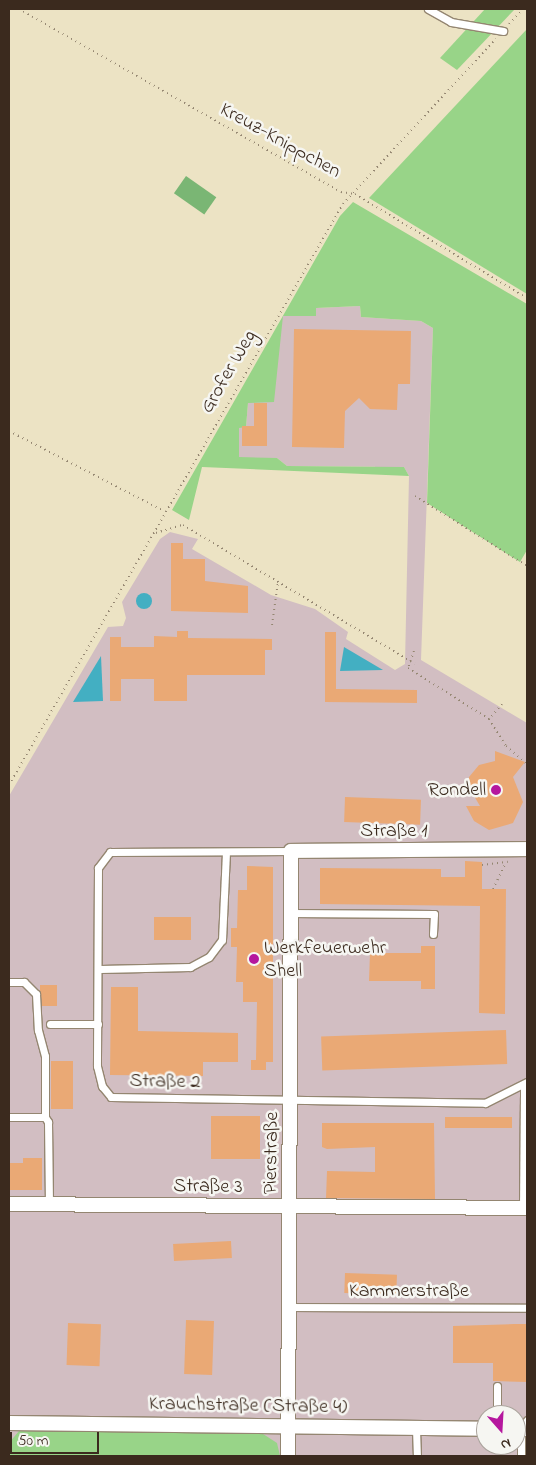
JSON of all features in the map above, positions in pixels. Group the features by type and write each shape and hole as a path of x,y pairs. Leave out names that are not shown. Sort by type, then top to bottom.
{"street":[{"name":"Straße 1","path":"291,850 527,849"},
{"name":"Pierstraße","path":"288,1456 292,1100 291,850"},
{"name":"Straße 3","path":"9,1204 291,1208 525,1208"},
{"name":"Krauchstraße (Straße 4)","path":"9,1423 476,1429"}],"lane":[{"path":"428,9 451,22 503,31"},
{"name":"Straße 2","path":"291,850 110,852 98,868 100,969 98,1066 102,1086 112,1097 485,1102 526,1083"},
{"path":"100,969 190,967 209,957 222,940 226,852"},
{"path":"290,913 434,914 433,934"},
{"path":"9,982 24,982 36,994 38,1030 45,1056 48,1205"},
{"path":"50,1024 98,1024"},
{"path":"525,1208 526,1083"},
{"path":"9,1117 45,1117"},
{"name":"Kammerstraße","path":"290,1307 527,1308"},
{"path":"497,1386 497,1405"},
{"path":"416,1429 417,1456"}],"path":[{"name":"Kreuz-Knippchen","path":"18,9 341,192 354,194 527,298"},
{"name":"Grofer Weg","path":"9,785 156,533 164,511 343,204 523,9"},
{"path":"9,431 164,511"},
{"path":"415,496 527,566"},
{"path":"156,533 183,525 415,664"},
{"path":"272,625 278,582"},
{"path":"414,652 408,660 408,668 489,719 506,746 527,764"},
{"path":"489,719 502,704"},
{"path":"493,889 505,864"}],"shaded area":[{"path":"360,306 361,317 421,321 433,328 421,660 527,723 527,1456 9,1456 9,796 108,627 123,626 126,618 122,602 160,539 170,532 198,539 192,549 271,595 315,609 348,632 346,639 395,670 405,664 409,476 404,467 287,466 277,458 239,458 239,427 246,427 248,403 283,316 316,316 316,308"}],"green space":[{"path":"485,9 515,9 457,70 440,58"},
{"path":"527,29 527,294 369,198"},
{"path":"186,176 216,197 204,214 174,193"},
{"path":"353,202 527,304 527,550 520,562 427,503 433,328 421,321 361,317 360,306 316,308 316,316 283,316 274,402 248,403 246,427 239,428 239,457 277,458 287,466 404,467 409,476 202,467 189,520 172,510 340,216"},
{"path":"19,1431 260,1432 277,1443 280,1456 9,1456 9,1443"}],"water":[{"path":"141,593 147,593 152,598 150,607 141,609 136,604 136,598"},
{"path":"344,647 383,670 340,671"},
{"path":"101,656 103,701 73,702"}],"building":[{"path":"294,329 411,331 410,384 398,384 397,410 370,409 359,398 345,411 344,448 292,447"},
{"path":"254,403 267,403 267,446 242,446 242,426 254,426"},
{"path":"171,543 183,543 183,559 205,559 205,581 248,586 248,613 171,611"},
{"path":"177,631 188,631 188,638 272,639 272,650 265,650 265,675 187,675 187,701 154,701 154,679 121,679 121,701 110,701 110,637 121,637 121,647 154,647 154,636 177,637"},
{"path":"325,632 336,632 336,689 417,690 417,703 325,702"},
{"name":"Rondell","path":"495,751 525,762 513,777 523,802 513,823 489,830 474,821 466,806 480,806 468,786 469,777 479,765 495,761"},
{"path":"345,797 421,800 420,825 344,822"},
{"path":"465,861 482,862 482,889 506,889 505,1014 479,1013 480,906 320,904 320,868 441,869 441,877 465,877"},
{"name":"Werkfeuerwehr Shell","path":"247,866 273,867 273,1062 266,1062 266,1070 251,1070 251,1060 256,1060 257,1002 243,1002 243,982 236,982 237,947 231,947 231,928 237,928 238,890 247,890"},
{"path":"154,917 191,917 191,940 154,940"},
{"path":"421,946 435,946 435,989 421,989 421,981 369,981 370,953 421,953"},
{"path":"40,985 57,985 57,1006 40,1006"},
{"path":"111,987 138,987 138,1031 238,1033 238,1062 203,1062 203,1076 110,1075"},
{"path":"506,1030 507,1064 322,1070 321,1036"},
{"path":"51,1061 73,1061 73,1109 51,1109"},
{"path":"211,1116 260,1116 260,1159 211,1159"},
{"path":"445,1117 512,1117 512,1128 445,1128"},
{"path":"322,1123 434,1123 435,1199 326,1198 327,1171 375,1172 375,1147 327,1149 322,1147"},
{"path":"23,1158 42,1158 42,1190 9,1190 9,1163 23,1163"},
{"path":"231,1241 232,1258 174,1261 173,1244"},
{"path":"345,1273 397,1275 396,1295 344,1293"},
{"path":"186,1320 214,1321 212,1375 184,1374"},
{"path":"68,1323 101,1324 100,1366 67,1365"},
{"path":"527,1324 527,1382 493,1381 493,1363 453,1363 453,1326"}],"place":[{"name":"Rondell","path":"496,790"},
{"name":"Werkfeuerwehr Shell","path":"254,959"}]}
